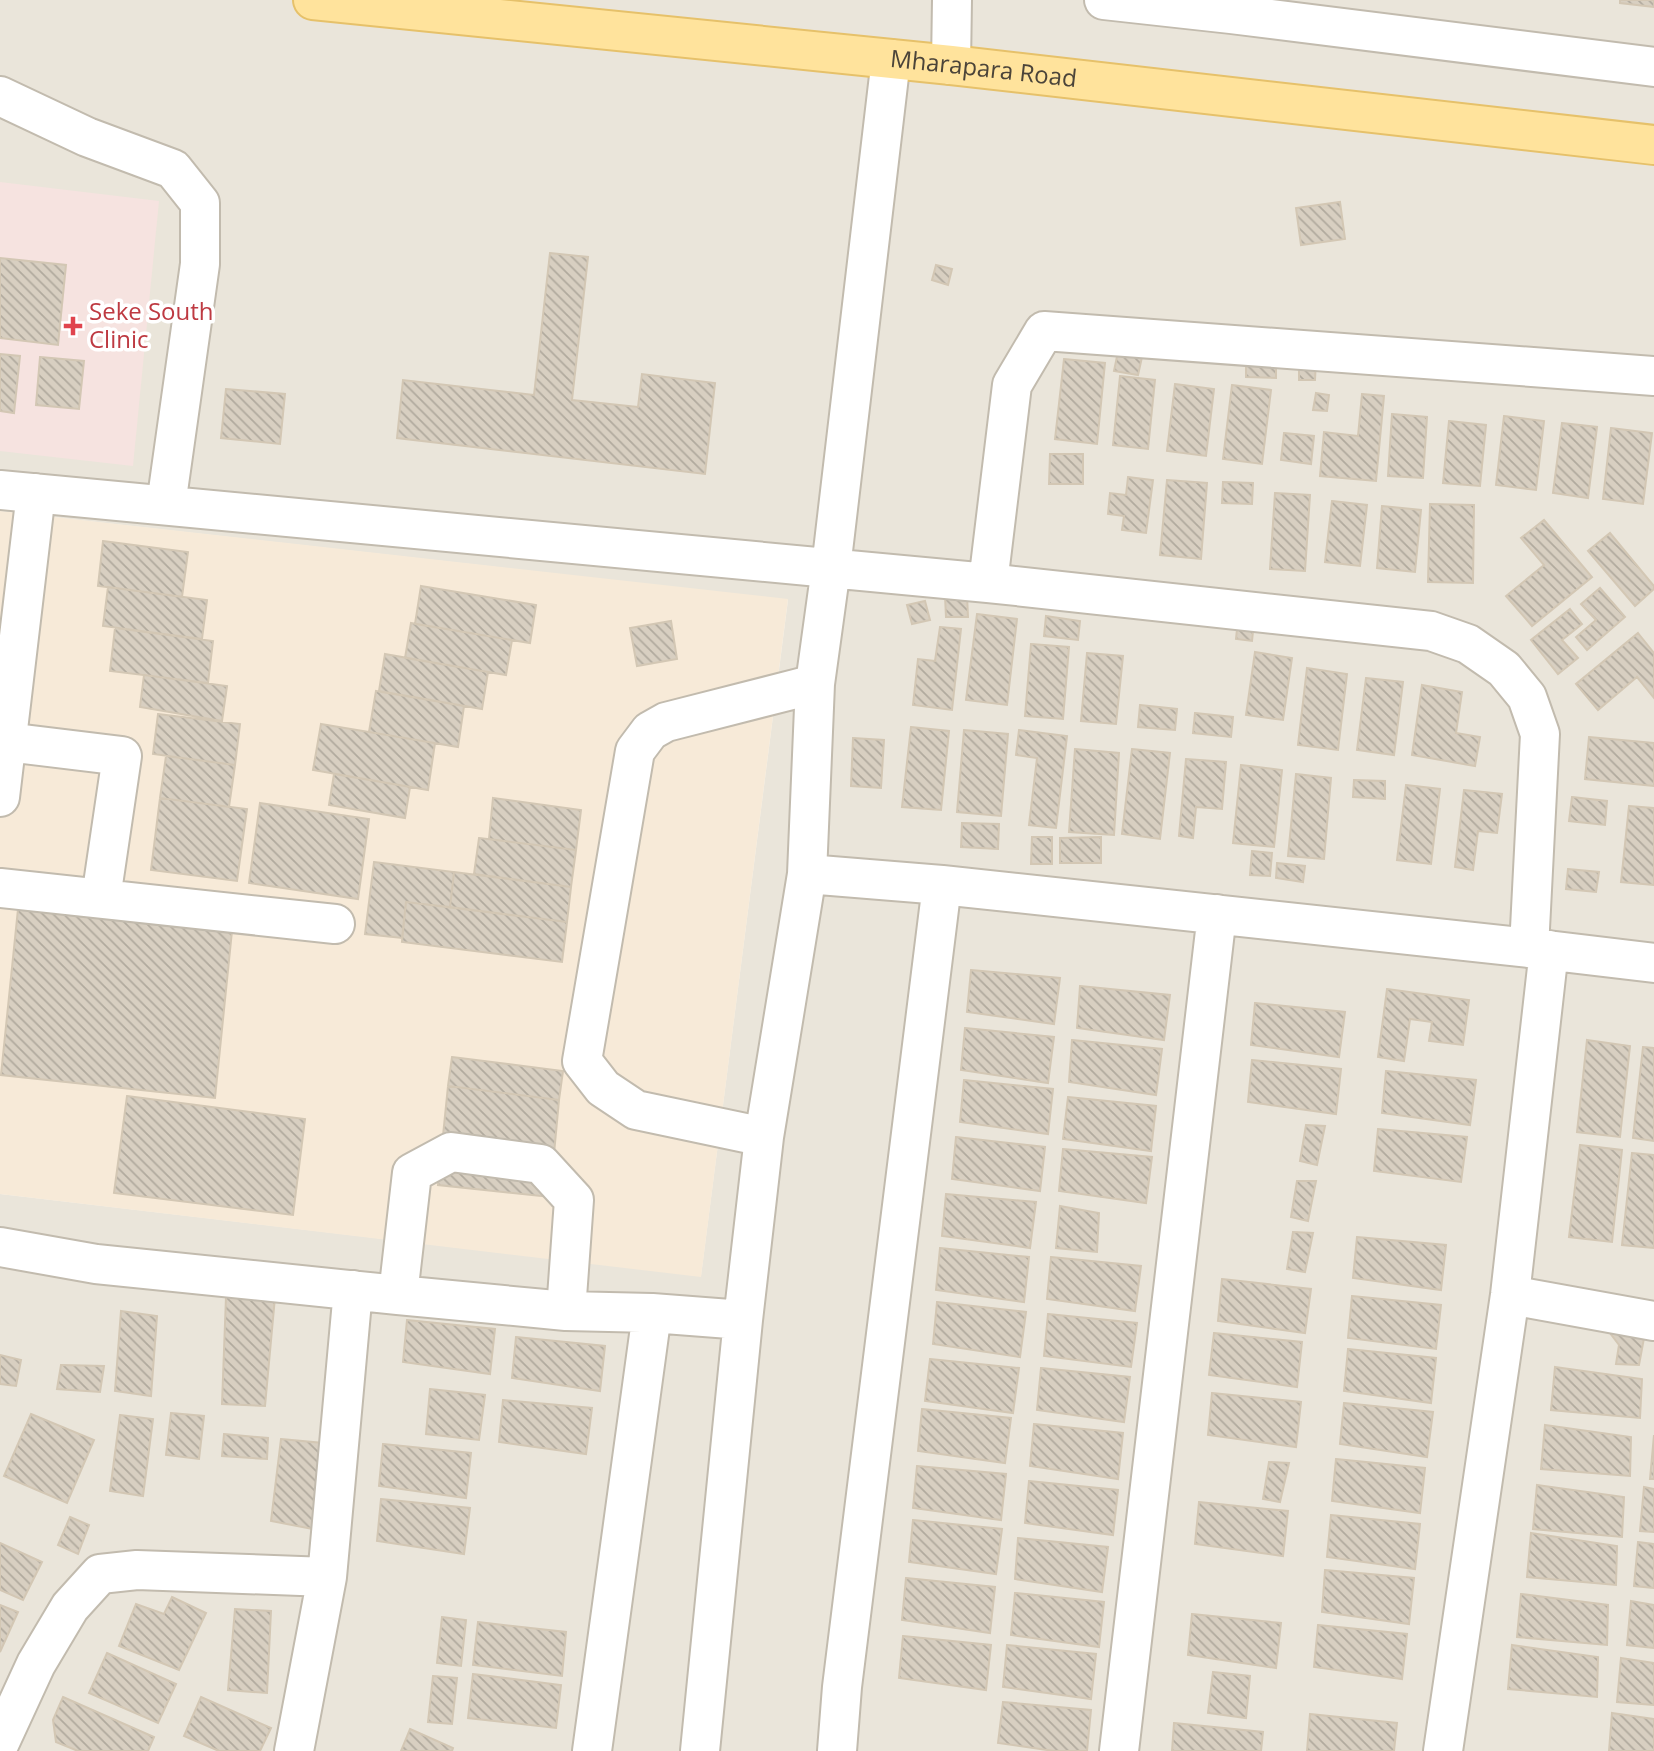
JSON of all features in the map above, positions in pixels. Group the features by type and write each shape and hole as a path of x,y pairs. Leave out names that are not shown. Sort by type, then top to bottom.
{"main road":[{"name":"Mharapara Road","path":"313,0 951,65 1654,145"}],"street":[{"path":"951,65 952,0"},
{"path":"1104,0 1232,7 1654,67"},
{"path":"699,1751 764,1137 807,874 815,684 891,59"},
{"path":"0,96 87,137 173,170 200,203 200,264 166,505"},
{"path":"988,583 1012,384 1044,331 1654,376"},
{"path":"0,797 7,742 18,492 988,583 1431,631 1468,644 1504,669 1527,697 1539,734 1539,949 1510,1295 1443,1751"},
{"path":"764,1137 636,1110 603,1088 582,1061 635,751 650,731 666,722 815,684"},
{"path":"7,742 122,756 100,898"},
{"path":"807,874 942,885 1654,963"},
{"path":"837,1751 842,1687 942,885"},
{"path":"0,888 335,924"},
{"path":"1119,1751 1217,915"},
{"path":"398,1295 412,1173 450,1152 541,1164 574,1200 566,1311"},
{"path":"0,1247 96,1264 398,1295 566,1311 652,1313 743,1320"},
{"path":"294,1751 327,1577 354,1290"},
{"path":"1510,1295 1654,1321"},
{"path":"592,1751 652,1313"},
{"path":"0,1742 36,1664 70,1607 100,1574 137,1570 327,1577"}],"shaded area":[{"path":"0,0 1654,0 1654,1751 0,1751 0,1194 701,1276 788,600 0,511"},
{"name":"Seke South Clinic","path":"0,182 159,201 133,466 0,451"},
{"path":"0,511 788,599 701,1277 0,1194"}],"building":[{"path":"1620,0 1654,0 1654,7 1620,3"},
{"path":"1340,202 1345,239 1301,245 1296,208"},
{"path":"550,253 588,257 572,400 638,407 642,374 715,383 705,474 397,438 403,380 534,395"},
{"path":"0,258 66,265 58,345 0,338"},
{"path":"936,265 952,269 948,285 932,280"},
{"path":"1120,342 1144,348 1138,375 1114,371"},
{"path":"1246,352 1276,352 1276,378 1246,377"},
{"path":"0,354 20,356 14,413 0,411"},
{"path":"40,357 84,361 79,409 36,405"},
{"path":"1064,359 1105,363 1097,444 1055,439"},
{"path":"1299,360 1316,360 1315,380 1299,380"},
{"path":"1120,376 1155,380 1148,449 1113,445"},
{"path":"1175,384 1214,389 1206,456 1167,451"},
{"path":"1232,385 1271,390 1262,464 1223,459"},
{"path":"226,389 285,394 280,444 221,438"},
{"path":"1316,393 1329,395 1327,411 1313,410"},
{"path":"1362,394 1384,396 1376,481 1320,476 1324,432 1358,436"},
{"path":"1392,414 1427,417 1423,478 1388,476"},
{"path":"1504,416 1544,421 1536,490 1496,485"},
{"path":"1449,421 1486,425 1480,486 1443,483"},
{"path":"1562,423 1597,427 1588,498 1553,493"},
{"path":"1611,428 1652,433 1643,504 1603,499"},
{"path":"1284,433 1314,436 1311,464 1281,460"},
{"path":"1050,454 1083,454 1083,484 1049,484"},
{"path":"1128,477 1153,480 1146,533 1122,530 1124,516 1108,514 1110,493 1126,495"},
{"path":"1167,480 1207,483 1201,559 1160,555"},
{"path":"1223,482 1253,483 1252,504 1222,503"},
{"path":"1275,493 1310,495 1305,571 1270,569"},
{"path":"1332,501 1367,505 1360,566 1325,562"},
{"path":"1430,504 1474,505 1473,583 1428,582"},
{"path":"1382,506 1421,510 1415,572 1377,568"},
{"path":"1544,520 1592,577 1532,626 1506,596 1544,565 1521,538"},
{"path":"1610,533 1654,586 1635,606 1588,551"},
{"path":"103,541 188,552 182,597 98,586"},
{"path":"421,586 536,605 530,643 415,624"},
{"path":"108,587 207,600 202,639 103,626"},
{"path":"1600,588 1625,617 1587,650 1576,637 1596,620 1581,604"},
{"path":"967,595 968,617 946,617 945,596"},
{"path":"925,601 930,620 912,624 907,605"},
{"path":"1570,609 1582,624 1562,640 1578,658 1558,674 1531,640"},
{"path":"977,614 1017,619 1007,705 966,700"},
{"path":"1046,616 1080,621 1078,640 1044,636"},
{"path":"1238,620 1254,622 1252,641 1236,639"},
{"path":"671,621 677,659 637,666 630,628"},
{"path":"411,623 512,640 506,675 405,658"},
{"path":"940,627 961,629 952,710 913,705 918,659 935,661"},
{"path":"115,628 213,641 208,683 110,671"},
{"path":"1638,633 1654,653 1654,698 1637,677 1598,710 1576,684"},
{"path":"1031,644 1069,647 1063,719 1025,716"},
{"path":"1255,652 1292,658 1283,720 1246,715"},
{"path":"1087,653 1123,656 1116,724 1081,721"},
{"path":"385,654 488,672 482,709 379,691"},
{"path":"1307,668 1347,674 1338,750 1298,745"},
{"path":"144,675 227,686 222,721 140,707"},
{"path":"1366,678 1403,682 1394,755 1357,750"},
{"path":"1422,685 1462,692 1456,733 1480,737 1475,766 1412,755"},
{"path":"376,691 464,706 458,747 369,732"},
{"path":"1140,705 1177,709 1175,730 1138,727"},
{"path":"1195,713 1233,717 1231,737 1193,733"},
{"path":"158,714 240,724 235,765 153,754"},
{"path":"321,724 435,743 428,790 313,770"},
{"path":"911,727 949,731 941,810 902,807"},
{"path":"964,730 1008,734 1001,816 957,812"},
{"path":"1019,730 1067,736 1056,828 1029,825 1037,758 1016,755"},
{"path":"1589,737 1654,743 1654,786 1585,779"},
{"path":"853,738 884,740 881,788 851,786"},
{"path":"1075,749 1119,753 1114,835 1069,832"},
{"path":"1132,749 1170,753 1160,839 1122,834"},
{"path":"166,756 235,765 229,807 160,798"},
{"path":"1186,759 1226,762 1222,809 1196,807 1193,838 1179,836"},
{"path":"1241,765 1282,770 1274,847 1233,843"},
{"path":"334,774 410,787 405,818 329,805"},
{"path":"1296,774 1331,778 1324,859 1288,856"},
{"path":"1354,780 1385,781 1385,799 1353,797"},
{"path":"1406,785 1440,789 1431,864 1397,860"},
{"path":"1464,790 1502,794 1497,833 1478,831 1473,870 1455,867"},
{"path":"1572,797 1607,801 1605,825 1569,821"},
{"path":"160,798 247,809 237,881 151,870"},
{"path":"493,798 581,810 576,850 489,839"},
{"path":"260,803 369,819 358,899 249,883"},
{"path":"1629,806 1654,808 1654,885 1621,882"},
{"path":"962,823 999,824 998,849 961,847"},
{"path":"1032,837 1052,837 1052,864 1031,864"},
{"path":"1101,837 1101,863 1060,863 1060,838"},
{"path":"479,838 576,850 571,887 474,874"},
{"path":"1252,851 1272,853 1270,876 1250,875"},
{"path":"374,862 454,872 450,907 406,902 402,938 365,934"},
{"path":"1277,863 1305,866 1303,882 1276,878"},
{"path":"1568,869 1599,872 1596,892 1566,889"},
{"path":"454,872 571,887 567,922 450,907"},
{"path":"406,902 567,922 562,962 402,942"},
{"path":"18,909 232,931 215,1098 1,1075"},
{"path":"971,970 1060,978 1054,1024 967,1012"},
{"path":"1080,986 1170,995 1164,1040 1077,1028"},
{"path":"1387,989 1469,1000 1463,1045 1429,1041 1432,1022 1410,1019 1404,1061 1378,1057"},
{"path":"1255,1003 1345,1012 1339,1057 1251,1045"},
{"path":"965,1028 1054,1037 1048,1083 961,1070"},
{"path":"1072,1040 1162,1049 1156,1095 1069,1082"},
{"path":"1587,1040 1630,1046 1620,1137 1577,1132"},
{"path":"1643,1047 1654,1048 1654,1141 1633,1138"},
{"path":"452,1057 563,1071 559,1100 448,1086"},
{"path":"1252,1060 1341,1069 1336,1114 1248,1102"},
{"path":"1386,1071 1476,1080 1470,1125 1382,1113"},
{"path":"964,1080 1053,1089 1048,1134 960,1122"},
{"path":"448,1086 559,1100 550,1197 438,1185"},
{"path":"127,1096 305,1119 293,1215 114,1193"},
{"path":"1068,1097 1156,1106 1151,1151 1063,1139"},
{"path":"1306,1125 1325,1126 1317,1165 1300,1161"},
{"path":"1378,1129 1467,1137 1461,1182 1374,1171"},
{"path":"956,1137 1045,1147 1040,1191 952,1179"},
{"path":"1580,1145 1622,1150 1612,1242 1569,1237"},
{"path":"1063,1149 1152,1157 1146,1203 1059,1191"},
{"path":"1632,1153 1654,1155 1654,1248 1622,1245"},
{"path":"1297,1181 1316,1181 1308,1221 1291,1217"},
{"path":"946,1194 1036,1202 1030,1248 942,1236"},
{"path":"1060,1206 1099,1213 1097,1252 1056,1248"},
{"path":"1293,1232 1313,1233 1305,1272 1287,1269"},
{"path":"1357,1237 1446,1245 1441,1290 1353,1278"},
{"path":"940,1248 1029,1257 1024,1302 936,1290"},
{"path":"1051,1257 1141,1266 1135,1311 1047,1299"},
{"path":"1222,1279 1311,1289 1305,1333 1218,1321"},
{"path":"1352,1296 1441,1305 1436,1349 1348,1338"},
{"path":"226,1297 275,1297 265,1406 222,1404"},
{"path":"937,1302 1026,1312 1020,1357 933,1344"},
{"path":"121,1311 157,1316 151,1396 115,1391"},
{"path":"1048,1314 1137,1323 1131,1367 1044,1356"},
{"path":"407,1320 495,1329 490,1374 403,1362"},
{"path":"1214,1333 1302,1342 1297,1387 1209,1375"},
{"path":"1610,1333 1644,1338 1639,1365 1616,1364 1619,1345"},
{"path":"516,1337 605,1346 600,1391 512,1378"},
{"path":"1348,1349 1436,1358 1431,1403 1344,1391"},
{"path":"0,1355 21,1360 16,1386 0,1384"},
{"path":"930,1359 1019,1368 1013,1413 925,1401"},
{"path":"61,1365 104,1366 100,1392 57,1389"},
{"path":"1555,1367 1642,1379 1640,1418 1551,1410"},
{"path":"1041,1368 1130,1377 1124,1422 1037,1410"},
{"path":"430,1389 485,1395 479,1440 426,1434"},
{"path":"1212,1393 1301,1402 1296,1447 1208,1435"},
{"path":"503,1400 592,1408 586,1454 499,1442"},
{"path":"1344,1403 1433,1412 1427,1457 1340,1444"},
{"path":"922,1409 1011,1418 1005,1463 918,1451"},
{"path":"171,1413 204,1416 199,1459 166,1455"},
{"path":"31,1414 94,1440 67,1503 4,1476"},
{"path":"120,1415 153,1419 143,1496 110,1491"},
{"path":"1034,1424 1123,1433 1118,1479 1030,1466"},
{"path":"1545,1425 1631,1437 1630,1476 1541,1469"},
{"path":"224,1434 268,1438 267,1459 222,1456"},
{"path":"1654,1435 1654,1479 1650,1479"},
{"path":"281,1439 323,1443 313,1529 271,1521"},
{"path":"383,1444 471,1453 466,1498 379,1486"},
{"path":"1336,1459 1425,1468 1420,1513 1332,1501"},
{"path":"1269,1462 1289,1463 1280,1502 1263,1499"},
{"path":"917,1466 1006,1474 1001,1520 913,1508"},
{"path":"1029,1481 1118,1490 1113,1535 1025,1523"},
{"path":"1537,1485 1624,1497 1622,1537 1533,1529"},
{"path":"1644,1487 1654,1489 1654,1532 1640,1531"},
{"path":"381,1499 470,1508 464,1554 377,1541"},
{"path":"1199,1502 1288,1511 1283,1556 1195,1544"},
{"path":"1331,1515 1420,1524 1415,1569 1327,1557"},
{"path":"70,1517 89,1525 78,1554 58,1545"},
{"path":"913,1520 1002,1529 996,1574 909,1562"},
{"path":"1531,1533 1617,1546 1616,1585 1527,1577"},
{"path":"1018,1538 1108,1547 1102,1592 1015,1579"},
{"path":"1638,1542 1654,1544 1654,1588 1634,1586"},
{"path":"0,1543 42,1562 23,1600 0,1590"},
{"path":"1325,1570 1414,1578 1409,1624 1322,1612"},
{"path":"906,1578 995,1587 990,1633 902,1620"},
{"path":"1015,1593 1104,1602 1099,1647 1011,1635"},
{"path":"1521,1594 1608,1605 1607,1645 1517,1637"},
{"path":"172,1597 206,1613 179,1670 119,1646 136,1604 164,1614"},
{"path":"1631,1601 1654,1605 1654,1648 1627,1645"},
{"path":"0,1605 18,1612 0,1652"},
{"path":"235,1609 271,1611 267,1693 228,1690"},
{"path":"1192,1614 1281,1623 1276,1668 1188,1655"},
{"path":"442,1617 466,1620 461,1666 437,1663"},
{"path":"478,1622 566,1632 562,1676 473,1665"},
{"path":"1318,1625 1407,1634 1402,1679 1314,1667"},
{"path":"903,1636 991,1645 986,1690 899,1678"},
{"path":"1007,1645 1096,1654 1091,1699 1003,1687"},
{"path":"1512,1645 1598,1657 1597,1697 1508,1689"},
{"path":"107,1653 176,1684 158,1723 89,1693"},
{"path":"1621,1658 1654,1663 1654,1705 1617,1702"},
{"path":"1213,1672 1250,1676 1246,1718 1208,1713"},
{"path":"473,1674 561,1685 556,1728 468,1718"},
{"path":"433,1676 457,1678 452,1724 428,1722"},
{"path":"63,1697 154,1737 148,1751 78,1751 56,1742 53,1720"},
{"path":"201,1697 271,1728 260,1751 219,1751 184,1736"},
{"path":"1003,1702 1091,1710 1087,1751 1054,1751 998,1743"},
{"path":"1612,1713 1654,1719 1654,1751 1609,1751"},
{"path":"1310,1714 1397,1723 1394,1751 1307,1751"},
{"path":"1174,1723 1263,1732 1261,1751 1172,1751"},
{"path":"410,1729 453,1748 452,1751 401,1751"}],"place":[{"name":"Seke South Clinic","path":"73,326"}]}
